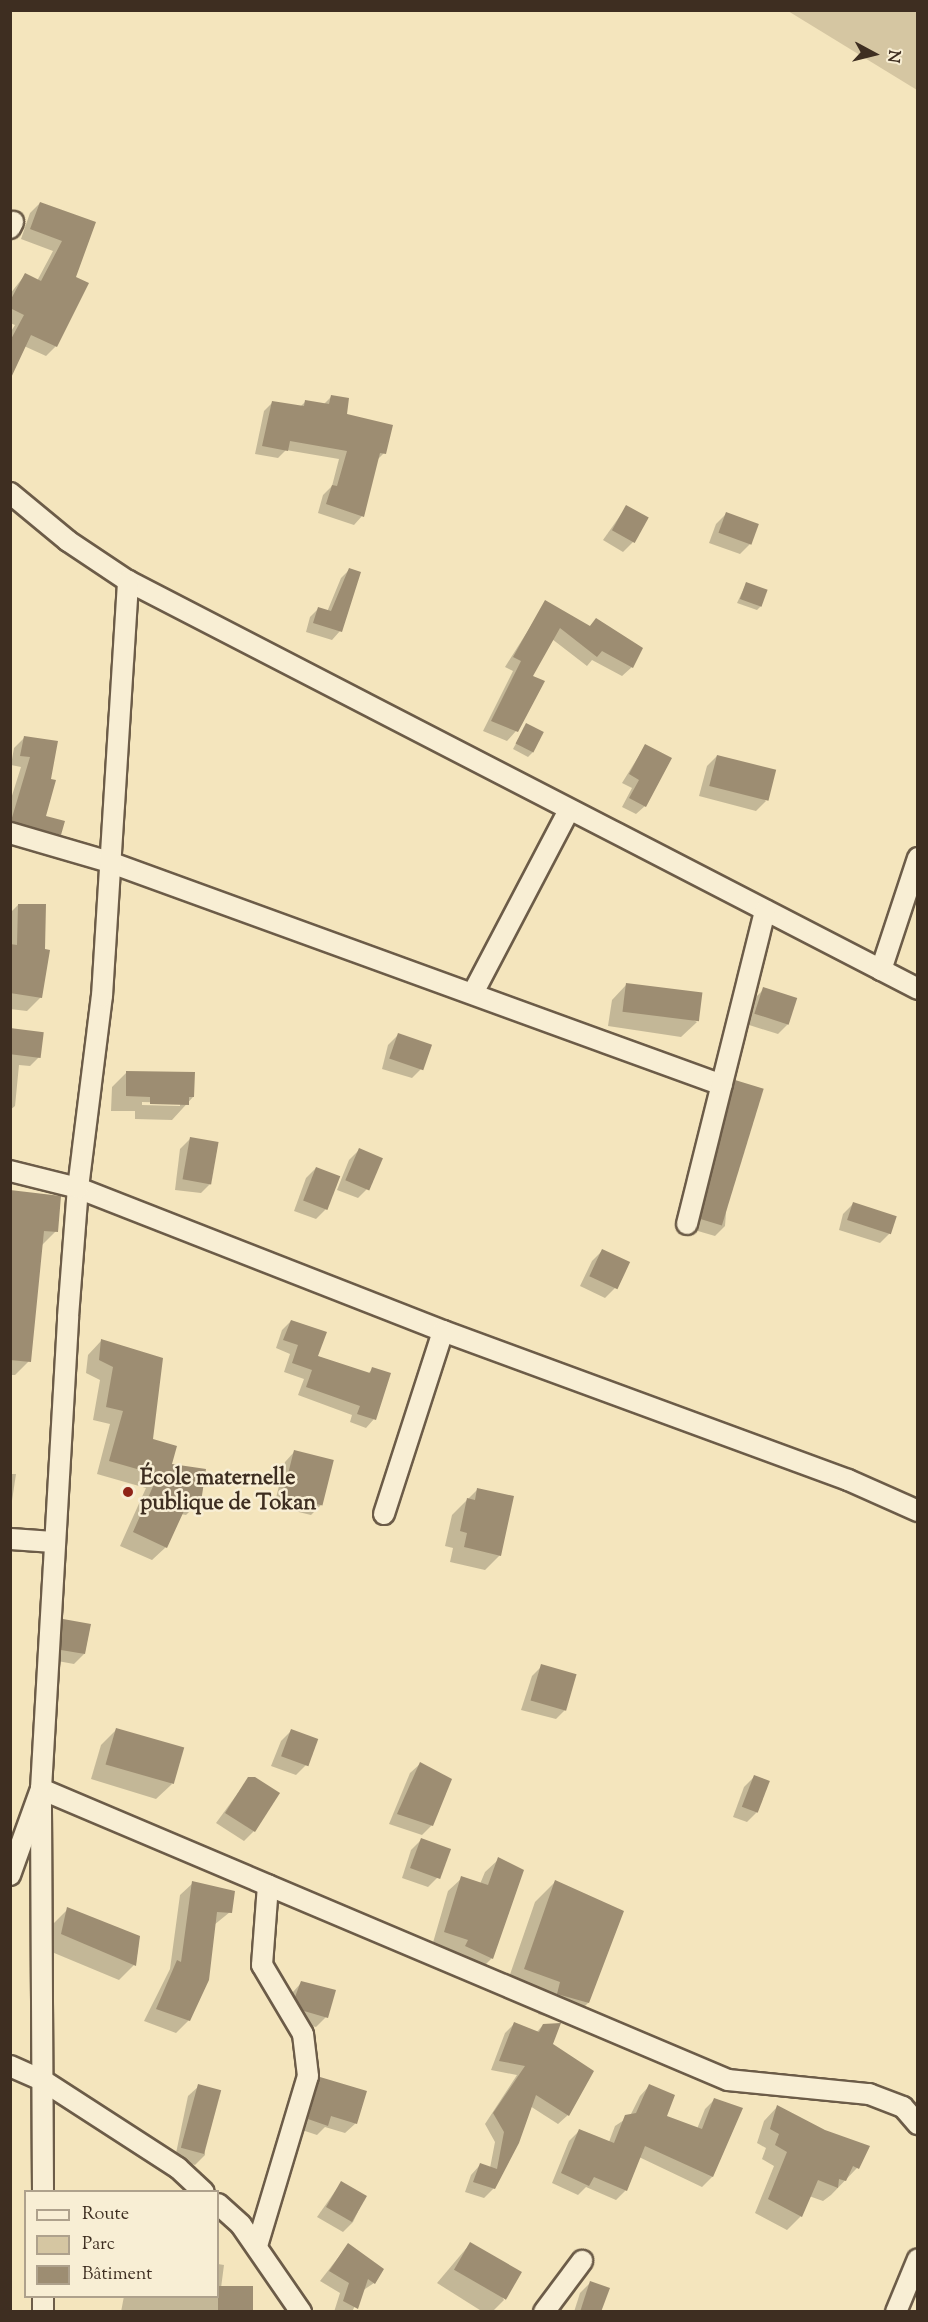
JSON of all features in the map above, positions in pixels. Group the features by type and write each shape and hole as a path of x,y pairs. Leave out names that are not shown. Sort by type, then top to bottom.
{"street":[{"path":"10,493 68,541 128,581 366,701 569,810 918,989"},
{"path":"43,2190 40,1789 78,1188 102,996 128,581"},
{"path":"474,993 569,810"},
{"path":"10,833 109,862 722,1085"},
{"path":"881,970 918,858"},
{"path":"687,1224 765,911"},
{"path":"10,1171 78,1188 443,1331 848,1480 918,1511"},
{"path":"384,1514 443,1331"},
{"path":"10,1539 54,1542"},
{"path":"10,1875 40,1789"},
{"path":"40,1789 728,2080 869,2094 903,2108 918,2124"},
{"path":"257,2246 308,2076 303,2034 262,1965 268,1885"},
{"path":"10,2066 42,2080 178,2168 202,2190"},
{"path":"219,2205 257,2246 302,2312"},
{"path":"896,2312 918,2259"},
{"path":"544,2312 582,2261"}],"green space":[{"path":"788,11 917,11 917,90"}],"building":[{"path":"40,202 96,222 76,277 89,283 57,347 31,335 10,380 10,341 24,315 10,308 10,301 25,273 41,281 62,241 30,229"},
{"path":"331,395 349,398 347,414 393,425 386,454 380,453 364,517 326,504 332,485 337,486 347,451 290,441 288,451 262,446 272,401 304,406 305,400 329,404"},
{"path":"626,505 649,518 635,543 612,530"},
{"path":"726,512 759,524 751,545 718,533"},
{"path":"349,568 361,572 342,632 313,623 318,607 331,611"},
{"path":"746,582 768,590 761,607 740,599"},
{"path":"545,600 590,626 596,618 643,648 633,668 602,651 597,657 560,628 533,676 545,681 518,732 491,721 521,661 513,657"},
{"path":"526,723 544,732 533,753 516,743"},
{"path":"24,736 58,741 51,779 56,780 46,816 65,821 61,835 11,821 30,757 20,756"},
{"path":"645,744 672,758 646,807 629,798 639,780 629,774"},
{"path":"717,755 776,770 768,801 709,786"},
{"path":"18,904 46,904 45,949 50,950 42,998 10,993 10,944 17,945"},
{"path":"626,983 702,992 699,1021 622,1012"},
{"path":"763,987 797,998 789,1025 754,1014"},
{"path":"10,1028 44,1032 41,1058 10,1054"},
{"path":"398,1033 432,1045 423,1070 389,1059"},
{"path":"126,1071 195,1072 194,1097 189,1097 189,1105 150,1104 150,1097 126,1096"},
{"path":"735,1080 764,1089 722,1226 693,1217"},
{"path":"190,1137 219,1142 211,1184 183,1179"},
{"path":"359,1148 383,1158 369,1190 345,1180"},
{"path":"316,1167 340,1176 327,1210 303,1201"},
{"path":"10,1190 61,1196 58,1232 44,1231 31,1362 10,1360"},
{"path":"853,1202 897,1216 891,1234 847,1220"},
{"path":"602,1249 630,1262 617,1289 589,1276"},
{"path":"291,1320 327,1332 318,1356 370,1373 372,1367 391,1373 376,1420 357,1414 360,1406 306,1387 312,1370 292,1363 298,1345 283,1340"},
{"path":"101,1339 163,1358 153,1439 177,1446 172,1464 206,1469 201,1502 189,1500 167,1548 133,1532 158,1475 109,1461 123,1411 106,1407 113,1367 99,1360"},
{"path":"294,1450 334,1460 322,1506 283,1496"},
{"path":"477,1488 514,1496 501,1556 464,1547 467,1533 460,1531 467,1498 475,1500"},
{"path":"63,1619 91,1624 85,1654 61,1650"},
{"path":"541,1664 577,1674 566,1711 531,1701"},
{"path":"116,1728 184,1748 174,1784 106,1765"},
{"path":"291,1729 318,1739 308,1766 281,1756"},
{"path":"420,1762 452,1779 433,1826 397,1814"},
{"path":"754,1775 770,1781 758,1813 742,1807"},
{"path":"248,1777 255,1777 280,1793 255,1832 225,1813"},
{"path":"421,1838 451,1849 440,1879 410,1868"},
{"path":"498,1857 524,1870 493,1959 465,1946 468,1940 444,1932 461,1876 488,1885"},
{"path":"555,1880 624,1911 589,2003 557,1994 560,1982 524,1969"},
{"path":"192,1881 235,1891 232,1913 217,1912 209,1980 190,2021 156,2009 177,1960 181,1962"},
{"path":"67,1907 140,1936 136,1966 61,1934"},
{"path":"301,1981 336,1990 328,2018 304,2011 295,1997"},
{"path":"514,2022 539,2032 543,2024 561,2023 553,2044 594,2071 569,2116 536,2095 519,2143 495,2189 473,2182 480,2163 497,2169 504,2132 493,2113 525,2066 499,2061"},
{"path":"320,2077 367,2091 357,2124 331,2116 328,2126 308,2119"},
{"path":"198,2084 221,2090 204,2154 181,2148"},
{"path":"649,2084 675,2095 667,2116 702,2129 714,2098 743,2108 713,2177 645,2146 627,2191 594,2177 589,2186 561,2173 579,2129 614,2143 625,2115 636,2113"},
{"path":"777,2105 825,2130 870,2146 859,2169 853,2166 846,2181 839,2179 838,2188 818,2180 802,2217 768,2199 787,2152 775,2145 779,2134 770,2129"},
{"path":"341,2181 367,2196 352,2222 326,2207"},
{"path":"470,2242 522,2272 506,2300 454,2270"},
{"path":"348,2243 384,2269 375,2284 368,2279 358,2309 343,2301 349,2283 329,2271"},
{"path":"590,2281 610,2288 601,2312 580,2312"},
{"path":"219,2286 253,2286 253,2312 218,2312"}],"place":[{"name":"École maternelle publique de Tokan","path":"128,1492"}]}
